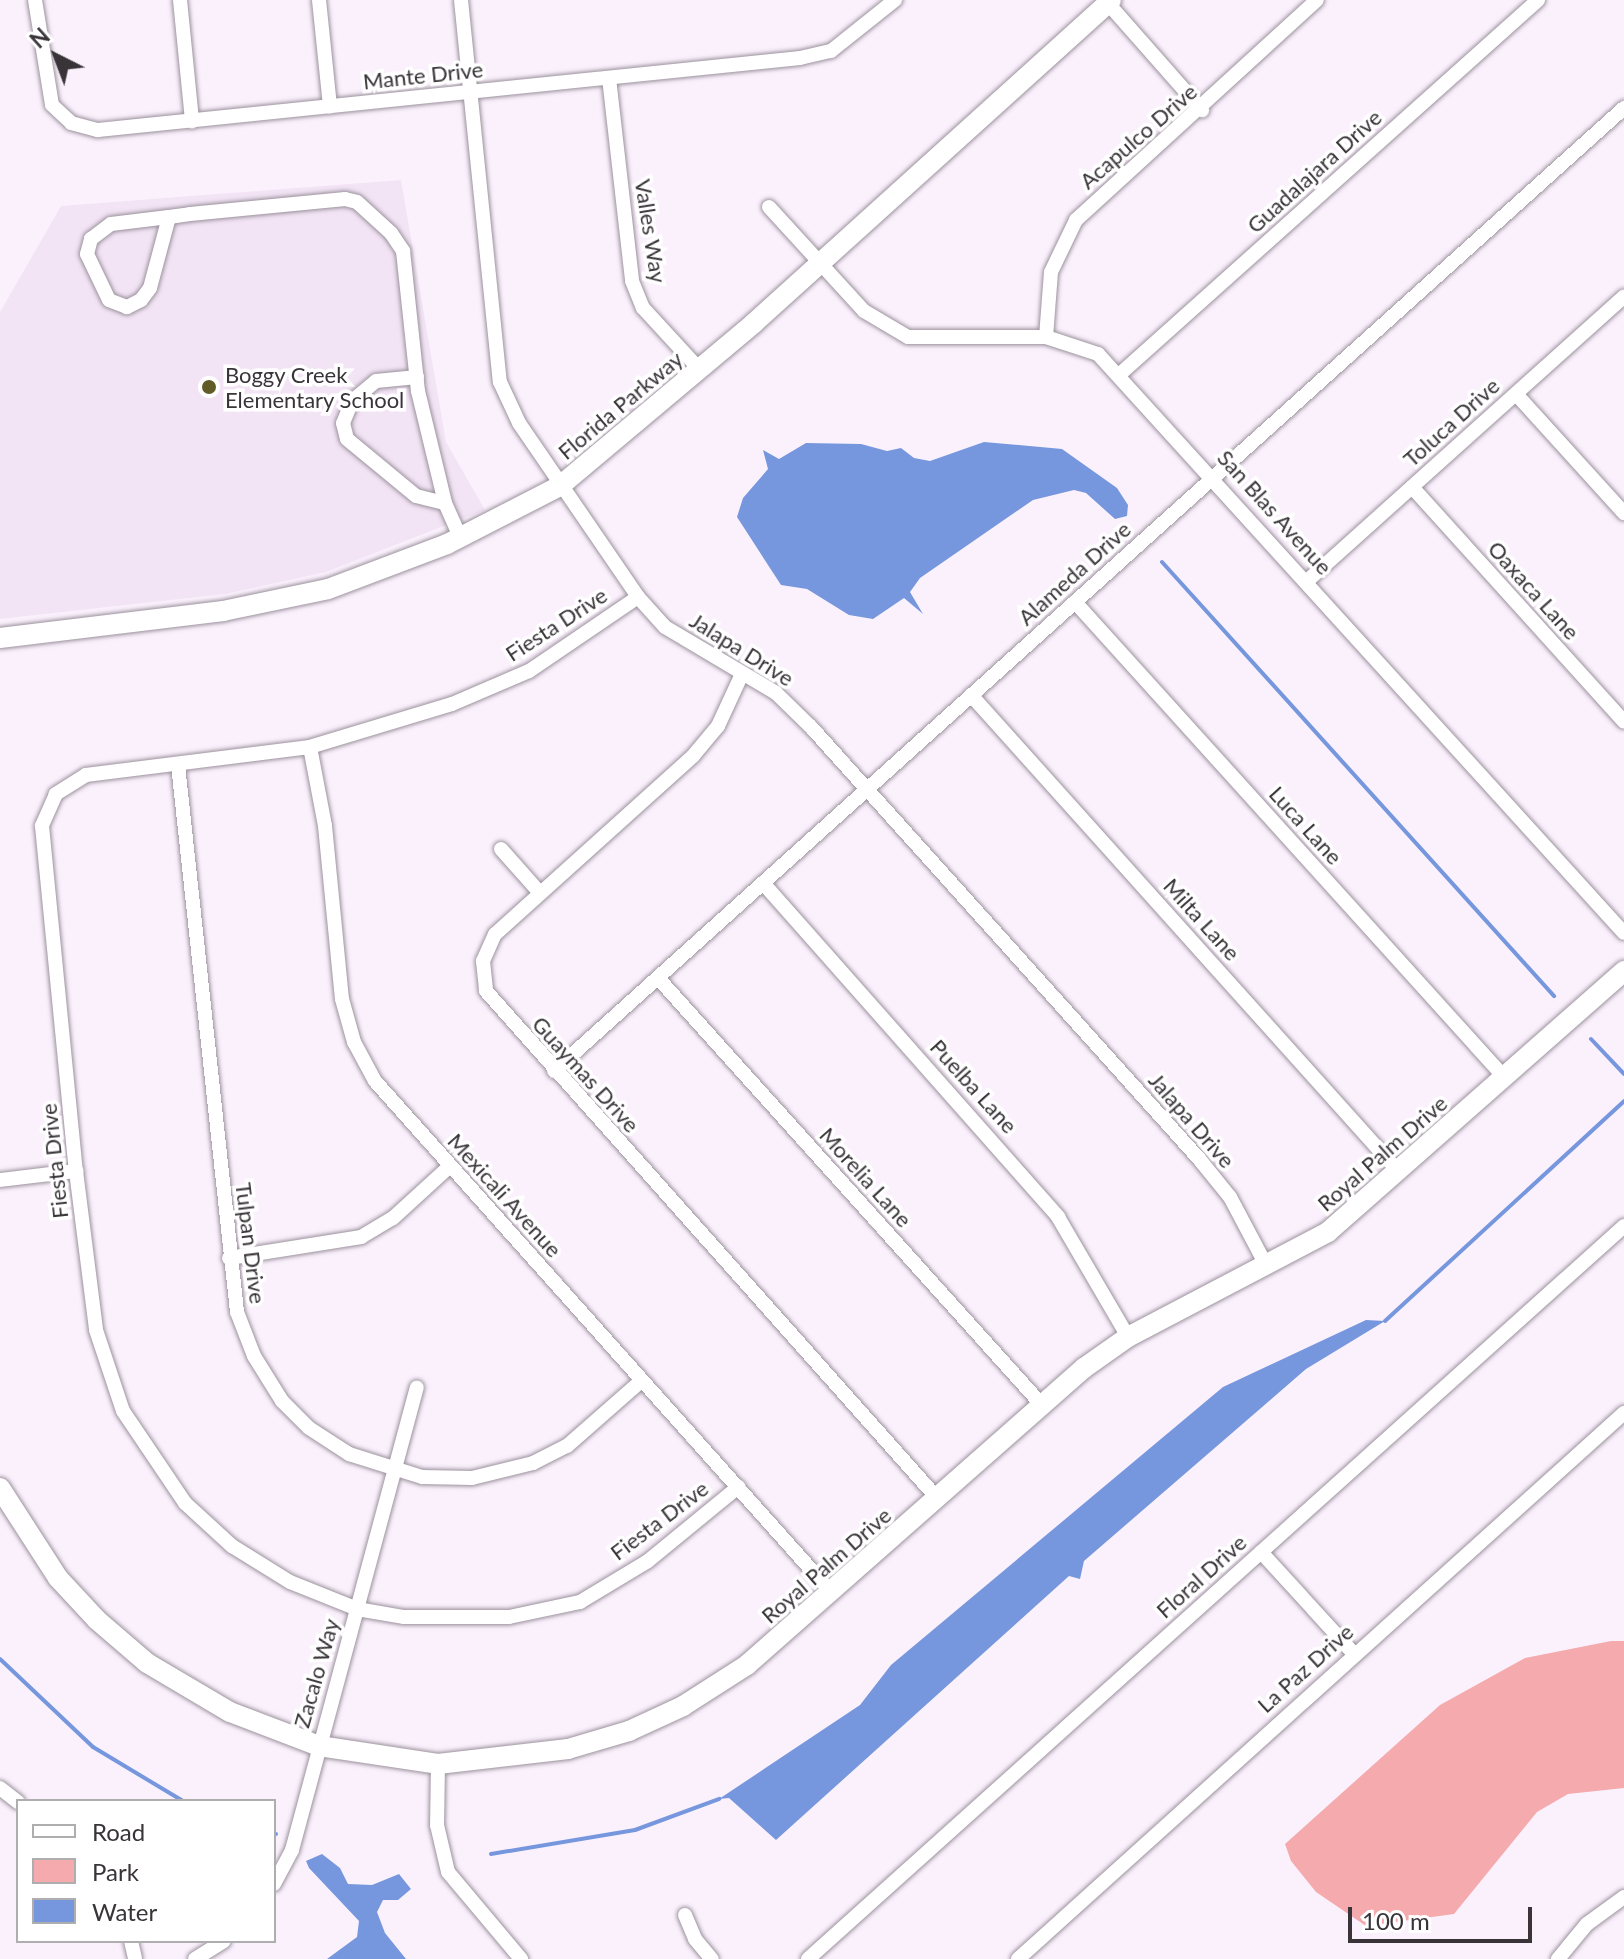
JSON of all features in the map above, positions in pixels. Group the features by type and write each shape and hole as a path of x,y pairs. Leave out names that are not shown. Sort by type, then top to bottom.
{"street":[{"name":"Mante Drive","path":"35,0 52,105 71,123 98,130 471,93 831,51 895,0"},
{"path":"180,0 192,121"},
{"path":"319,0 330,106"},
{"name":"Jalapa Drive","path":"461,0 500,382 519,423 638,597 665,627 776,693 1200,1160 1230,1197 1265,1263"},
{"name":"Acapulco Drive","path":"1046,337 1051,272 1076,220 1202,110 1317,0"},
{"name":"Guadalajara Drive","path":"1120,374 1538,0"},
{"path":"1108,1 1202,110"},
{"name":"Florida Parkway","path":"0,638 223,611 328,589 460,537 560,486 699,369 1108,1"},
{"name":"Valles Way","path":"609,78 632,281 643,308 699,369"},
{"name":"Alameda Drive","path":"554,1071 1624,108"},
{"path":"169,217 150,288 141,300 127,307 109,300 92,272 91,239 111,224 169,217 345,199 357,202 391,233 403,251 417,377 445,503 460,537"},
{"name":"San Blas Avenue","path":"769,207 864,311 908,337 1046,337 1098,354 1214,477 1624,933"},
{"name":"Toluca Drive","path":"1307,581 1623,300"},
{"path":"417,377 376,381 352,401 343,423 347,439 416,496 445,503"},
{"path":"1516,394 1624,513"},
{"name":"Oaxaca Lane","path":"1412,487 1624,722"},
{"name":"Fiesta Drive","path":"638,597 529,671 452,704 310,747 86,775 65,786 45,813 42,826 76,1171 101,1351 123,1411 153,1463 185,1503 262,1568 357,1609 456,1619 509,1617 580,1602 648,1561 738,1487"},
{"name":"Luca Lane","path":"1075,602 1505,1078"},
{"name":"Guaymas Drive","path":"742,674 718,726 693,756 495,934 483,961 486,991 938,1499"},
{"name":"Milta Lane","path":"971,695 1399,1172"},
{"name":"Mexicali Avenue","path":"310,747 325,826 342,999 354,1042 375,1081 832,1593"},
{"name":"Tulpan Drive","path":"178,765 237,1312 248,1341 282,1401 309,1428 349,1454 396,1472 472,1478 533,1463 567,1446 641,1381"},
{"path":"501,849 540,893"},
{"name":"Puelba Lane","path":"763,883 1058,1217 1128,1337"},
{"name":"Royal Palm Drive","path":"0,1488 58,1578 147,1663 230,1712 319,1746 438,1764 568,1749 629,1731 683,1706 747,1665 1042,1405 1128,1337 1328,1232 1624,971"},
{"name":"Morelia Lane","path":"658,978 1042,1405"},
{"path":"229,1258 361,1237 393,1218 450,1166"},
{"path":"0,1180 76,1171"},
{"name":"Floral Drive","path":"808,1959 1624,1226"},
{"name":"Zacalo Way","path":"276,1880 292,1850 417,1388"},
{"name":"La Paz Drive","path":"1018,1959 1624,1413"},
{"path":"1261,1552 1354,1654"},
{"path":"438,1764 437,1825 448,1872 521,1959"},
{"path":"0,1788 16,1800"},
{"path":"1558,1959 1587,1924 1624,1897"},
{"path":"685,1915 695,1939 712,1959"},
{"path":"195,1959 221,1943"}],"shaded area":[{"path":"401,180 446,442 485,510 326,572 225,594 0,619 0,312 61,206"}],"green space":[{"path":"1624,1641 1624,1788 1568,1794 1537,1812 1454,1914 1366,1926 1316,1892 1291,1861 1285,1844 1440,1705 1525,1658"}],"water":[{"path":"984,442 1062,449 1117,488 1128,505 1127,516 1115,519 1086,493 1074,490 1033,500 920,578 910,592 923,614 904,598 873,619 849,615 807,589 781,585 737,517 743,498 768,469 763,450 779,459 806,443 861,444 887,451 901,448 914,458 930,461"},
{"path":"1366,1320 1385,1321 1306,1369 1084,1561 1080,1579 1069,1576 776,1840 729,1798 719,1799 860,1705 891,1665 1223,1387"},
{"path":"322,1854 340,1868 348,1884 372,1885 399,1874 411,1889 398,1900 383,1900 377,1912 385,1933 406,1959 327,1959 357,1937 359,1921 309,1868 306,1861"}],"waterway":[{"path":"1162,562 1554,996"},
{"path":"1591,1039 1624,1074"},
{"path":"1385,1321 1624,1101"},
{"path":"0,1659 93,1747 180,1799"},
{"path":"491,1854 635,1830 719,1799"}],"place":[{"name":"Boggy Creek Elementary School","path":"209,387"}]}
